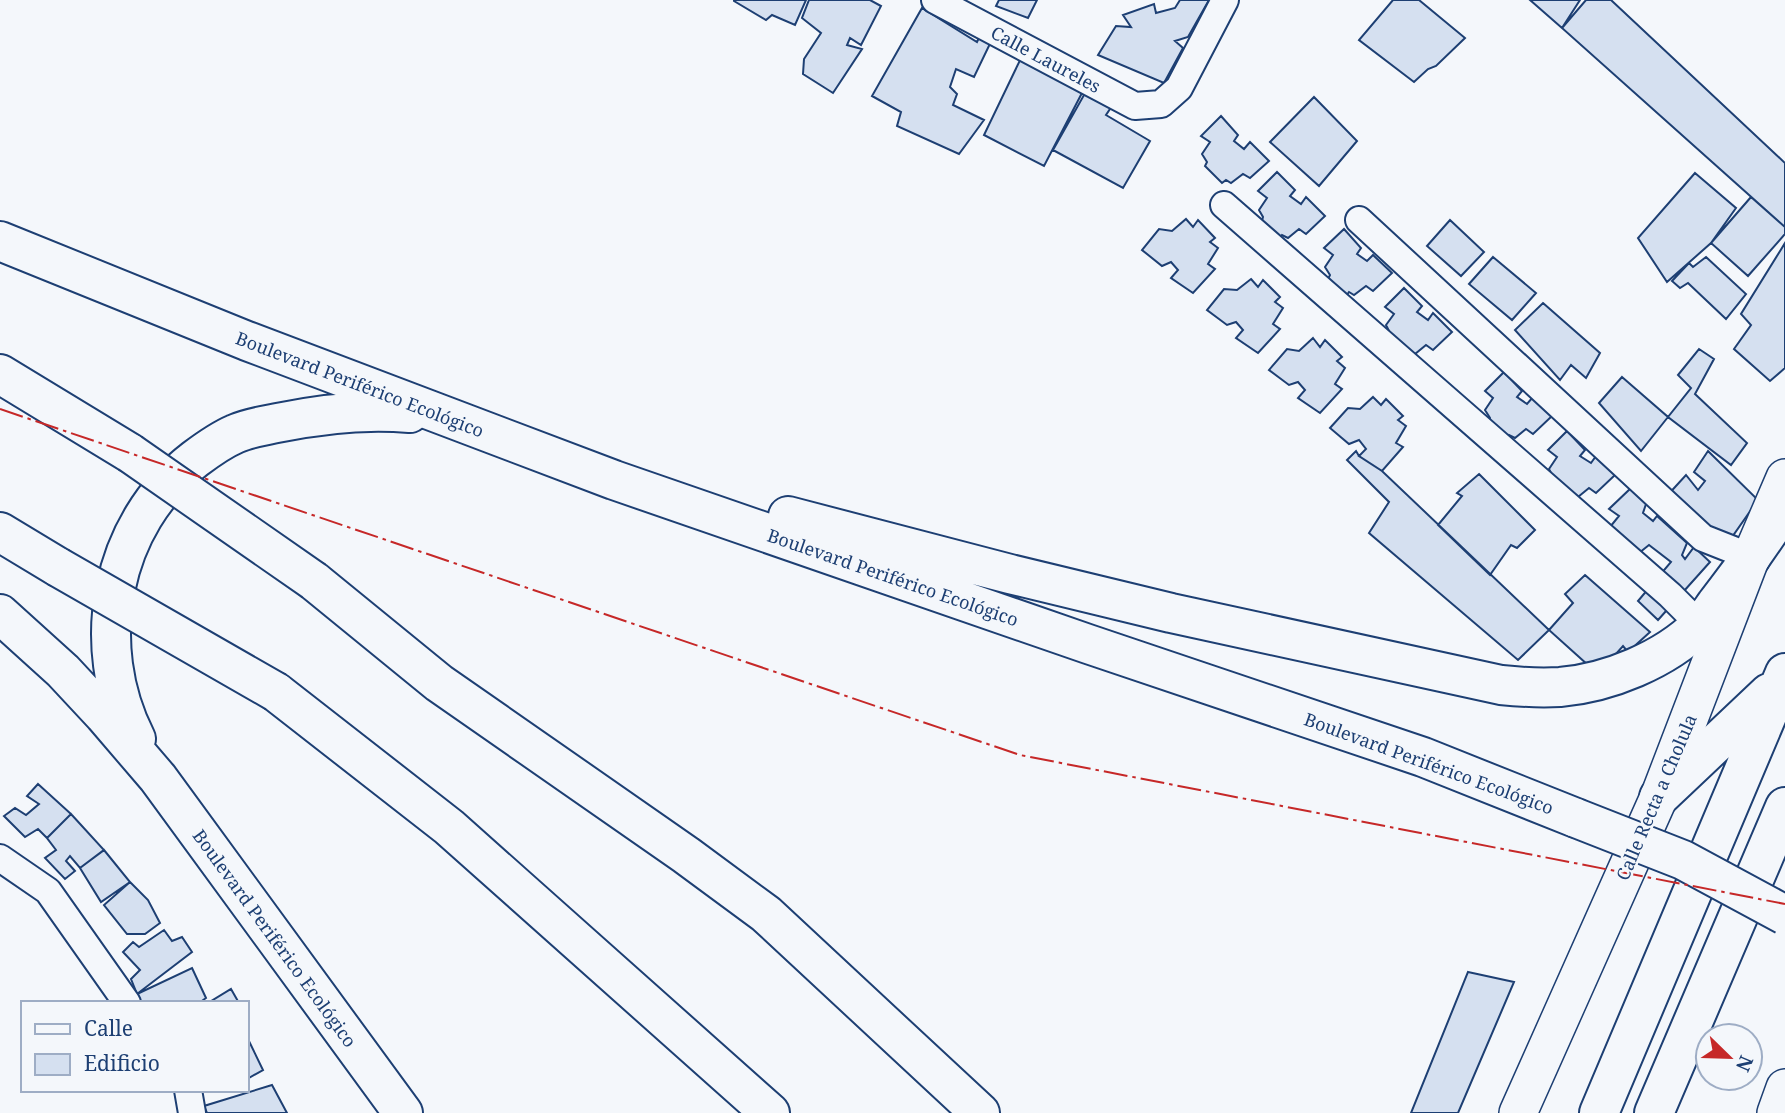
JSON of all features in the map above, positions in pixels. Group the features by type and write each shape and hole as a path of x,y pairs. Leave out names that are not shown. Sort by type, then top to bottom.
{"main road":[{"name":"Boulevard Periférico Ecológico","path":"0,241 247,341 614,481 1423,757 1683,860 1785,915"},
{"path":"0,374 130,453 314,581 439,683 766,914 980,1113"},
{"path":"158,778 130,729 121,702 114,674 111,619 114,590 131,537 163,488 209,448 236,433 266,425 328,414 366,412 443,416"},
{"name":"Calle Recta a Cholula","path":"1518,1113 1659,797 1751,557 1785,478"},
{"path":"614,481 750,506 1171,613 1501,685 1541,687 1590,682 1620,673 1649,661 1675,645 1700,625 1785,508"},
{"path":"0,531 276,692 449,827 770,1113"},
{"name":"Boulevard Periférico Ecológico","path":"0,614 63,671 158,778 393,1104"},
{"path":"1659,797 1783,678"},
{"path":"1599,1113 1783,678"},
{"path":"1654,1113 1785,807"},
{"path":"1776,1113 1785,1088"}],"street":[{"name":"Calle Laureles","path":"934,0 1135,106 1161,104 1180,88 1225,0"},
{"path":"1224,205 1670,595 1700,625"},
{"path":"1359,220 1703,538 1751,557"},
{"path":"0,838 48,891 126,1001"},
{"path":"0,859 48,891"},
{"path":"188,1092 192,1113"}],"building":[{"path":"734,0 806,0 795,25 772,15 766,20"},
{"path":"809,0 870,0 881,6 861,45 850,38 847,45 862,49 833,93 803,74 804,59 821,33 802,18"},
{"path":"999,0 1037,0 1028,18 996,6"},
{"path":"1180,0 1209,0 1188,37 1175,41 1183,48 1164,83 1098,55 1116,26 1131,27 1123,15 1154,4 1156,13 1175,8"},
{"path":"1393,0 1419,0 1465,38 1436,66 1428,69 1414,82 1359,40"},
{"path":"1530,0 1580,0 1562,28"},
{"path":"1586,0 1611,0 1785,163 1785,227 1562,28"},
{"path":"922,8 977,42 987,20 999,25 974,77 956,69 950,87 957,94 953,105 984,120 959,154 897,126 901,112 872,96"},
{"path":"1023,54 1083,91 1044,166 984,135"},
{"path":"1093,79 1120,94 1106,115 1150,141 1123,188 1053,150"},
{"path":"1314,97 1357,141 1319,186 1270,142"},
{"path":"1221,116 1238,135 1234,141 1244,149 1250,142 1269,161 1250,178 1243,174 1231,183 1226,180 1222,183 1205,166 1207,162 1202,154 1210,142 1201,136"},
{"path":"1277,172 1295,190 1290,196 1301,204 1306,197 1325,216 1306,234 1299,229 1288,238 1282,235 1279,239 1262,221 1259,210 1267,198 1258,191"},
{"path":"1695,173 1736,208 1711,243 1667,282 1638,238"},
{"path":"1751,197 1785,227 1785,234 1748,276 1711,243"},
{"path":"1186,219 1193,227 1198,220 1215,238 1210,242 1218,248 1208,264 1215,269 1193,293 1171,278 1178,270 1171,262 1162,266 1142,250 1159,229 1172,231"},
{"path":"1450,220 1484,252 1461,276 1427,246"},
{"path":"1344,229 1361,248 1357,254 1367,261 1373,255 1392,273 1373,291 1366,286 1354,295 1349,292 1346,296 1328,279 1330,275 1325,267 1333,255 1324,248"},
{"path":"1785,243 1785,368 1770,381 1734,349 1751,325 1741,314"},
{"path":"1493,257 1536,293 1512,320 1469,284"},
{"path":"1706,257 1746,294 1726,319 1688,283 1680,288 1672,281 1689,263 1693,267"},
{"path":"1251,279 1258,287 1263,280 1280,297 1275,302 1283,308 1273,324 1280,329 1258,353 1236,338 1243,330 1236,322 1227,325 1207,310 1224,289 1237,290"},
{"path":"1404,288 1422,306 1417,312 1428,320 1433,313 1452,332 1433,350 1426,345 1415,354 1409,351 1390,333 1386,325 1394,314 1385,307"},
{"path":"1543,303 1600,353 1586,378 1571,365 1560,380 1515,330"},
{"path":"1313,338 1320,347 1325,340 1342,357 1337,361 1345,368 1335,384 1342,389 1320,413 1298,398 1305,390 1298,382 1289,385 1269,370 1287,349 1299,351"},
{"path":"1699,349 1714,359 1695,394 1747,443 1731,465 1668,417 1691,388 1678,375"},
{"path":"1504,372 1522,391 1517,397 1527,404 1533,397 1552,416 1533,434 1526,429 1515,438 1509,435 1506,439 1489,422 1490,418 1485,410 1493,398 1485,391"},
{"path":"1622,377 1668,417 1641,451 1599,403"},
{"path":"1373,397 1381,405 1386,399 1403,416 1398,420 1406,426 1396,443 1403,447 1382,471 1359,456 1366,449 1359,440 1349,444 1330,428 1348,408 1360,409"},
{"path":"1567,431 1585,450 1580,456 1591,463 1596,456 1615,475 1596,493 1589,488 1578,497 1553,477 1549,469 1557,457 1548,450"},
{"path":"1356,451 1359,456 1382,471 1549,630 1518,660 1369,533 1389,502 1347,460"},
{"path":"1708,451 1758,500 1725,547 1665,498 1686,475 1698,490 1705,481 1694,472"},
{"path":"1479,474 1535,530 1517,548 1511,545 1490,575 1438,525 1462,496 1457,493"},
{"path":"1631,488 1646,504 1643,513 1653,521 1657,516 1687,543 1682,555 1685,559 1694,547 1710,562 1658,620 1638,601 1671,562 1649,545 1639,553 1610,527 1619,516 1609,509"},
{"path":"1585,575 1650,632 1628,652 1623,646 1598,674 1549,630 1573,603 1565,594"},
{"path":"38,784 71,814 47,838 38,829 25,837 4,816 15,808 26,815 39,804 27,796"},
{"path":"71,814 104,850 80,868 70,856 66,861 75,871 65,879 45,858 56,850 47,838"},
{"path":"104,850 130,882 101,902 80,868"},
{"path":"130,882 148,900 160,923 145,934 127,934 104,905"},
{"path":"164,930 172,941 182,937 192,952 137,994 131,979 140,970 123,952 133,942 139,947"},
{"path":"192,968 206,998 202,1001 141,1001 137,994"},
{"path":"1468,972 1514,982 1458,1113 1411,1113"},
{"path":"231,989 238,1001 211,1001"},
{"path":"248,1039 263,1070 248,1078"},
{"path":"272,1085 287,1113 207,1113 204,1106"}],"power":[{"path":"0,409 1020,755 1785,904"}]}
